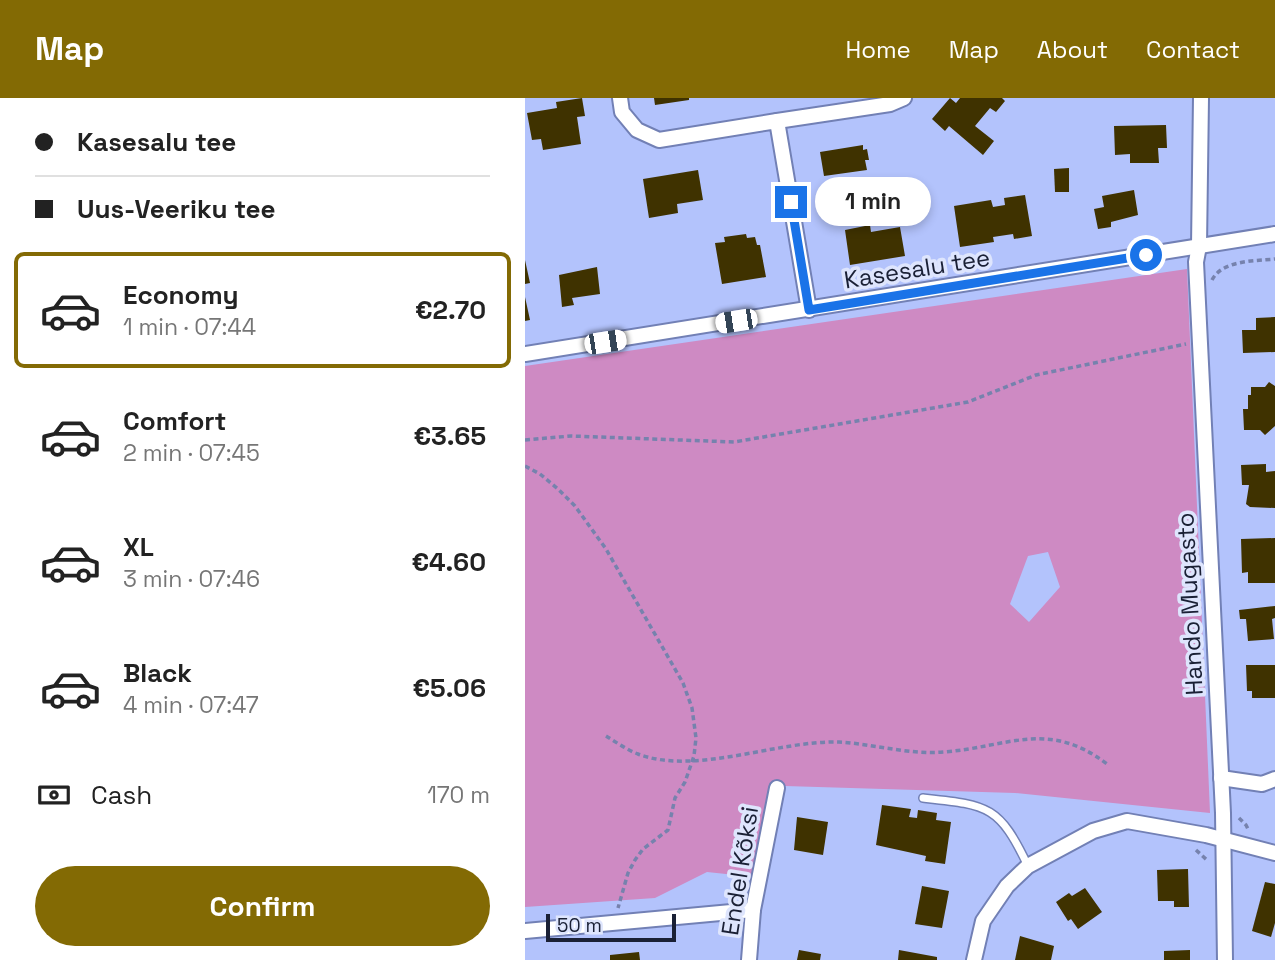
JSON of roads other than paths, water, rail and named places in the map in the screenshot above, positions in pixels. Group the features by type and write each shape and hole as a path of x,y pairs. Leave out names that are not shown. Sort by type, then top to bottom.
{"street":[{"path":"620,98 622,111 637,130 659,141 890,104 904,98"},
{"name":"Hando Mugasto","path":"1201,98 1199,246 1196,262 1221,778 1225,960"},
{"path":"777,121 809,310"},
{"name":"Kasesalu tee","path":"525,354 1275,234"},
{"path":"1221,778 1262,784 1275,779"},
{"name":"Endel Kõksi","path":"749,960 753,910 777,788"},
{"path":"974,960 982,921 1007,886 1028,866 1093,831 1127,821 1206,835 1275,853"},
{"path":"525,931 753,910"}],"lane":[{"path":"923,798 966,802 998,816 1028,866"}]}
